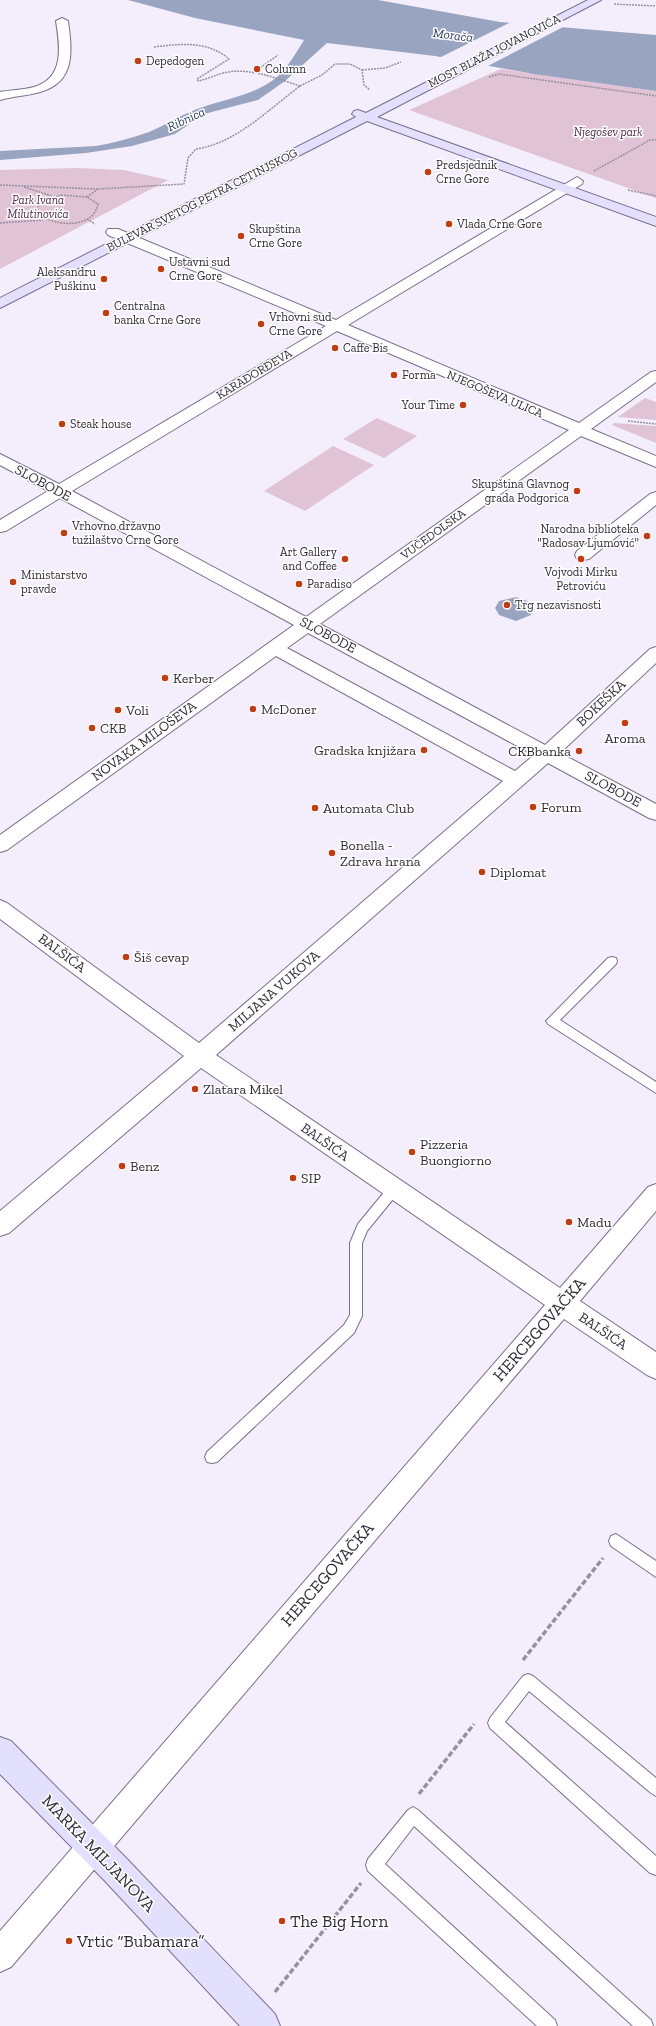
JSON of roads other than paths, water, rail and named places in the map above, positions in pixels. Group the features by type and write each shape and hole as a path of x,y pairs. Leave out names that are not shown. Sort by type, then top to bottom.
{"main road":[{"name":"MOST BLAŽA JOVANOVIĆA","path":"379,110 596,0"},
{"name":"MOST BLAŽA JOVANOVIĆA","path":"411,81 571,1"},
{"name":"BULEVAR SVETOG PETRA CETINJSKOG","path":"0,304 128,231 365,111 390,92"},
{"path":"365,111 379,110 656,209"},
{"name":"BULEVAR SVETOG PETRA CETINJSKOG","path":"204,186 351,111 365,111"},
{"path":"365,111 384,122 656,222"},
{"name":"BULEVAR SVETOG PETRA CETINJSKOG","path":"84,246 113,232"},
{"name":"MARKA MILJANOVA","path":"0,1752 94,1846 259,2022"}],"street":[{"path":"0,96 46,86 62,70 65,52 62,21"},
{"path":"5,84 16,92"},
{"name":"KARAĐORĐEVA","path":"0,527 577,180"},
{"name":"NJEGOŠEVA ULICA","path":"113,232 128,231 335,326 656,462"},
{"name":"VUČEDOLSKA","path":"307,624 578,429 656,375"},
{"name":"SLOBODE","path":"0,459 58,492 307,624 554,747 656,812"},
{"path":"583,555 656,497"},
{"name":"NOVAKA MILOŠEVA","path":"0,845 307,624"},
{"path":"274,648 516,780"},
{"name":"BOKEŠKA","path":"554,747 656,653"},
{"name":"MILJANA VUKOVA","path":"0,1226 200,1056 554,747"},
{"name":"BALŠIĆA","path":"0,908 200,1056 394,1190 656,1367"},
{"name":"HERCEGOVAČKA","path":"0,1956 656,1194"}],"lane":[{"path":"612,961 552,1021 656,1088"},
{"path":"212,1457 348,1329 356,1316 356,1243 362,1228 394,1190"},
{"path":"616,1541 656,1570"},
{"path":"656,1788 528,1681 495,1723 656,1867"},
{"path":"549,2026 374,1865 413,1815 645,2026"}],"water":[{"path":"128,0 378,0 500,22 656,35 656,91 534,74 435,56 327,43 285,81 258,100 204,114 175,134 132,146 86,153 0,160 0,151 96,146 122,140 149,132 192,111 248,93 258,89 277,77 295,55 304,40 195,18"},
{"path":"516,597 527,601 533,608 531,615 516,621 499,615 495,608 499,601"}],"place":[{"name":"Depedogen","path":"138,61"},
{"name":"Column","path":"257,69"},
{"name":"Predsjednik Crne Gore","path":"428,172"},
{"name":"Vlada Crne Gore","path":"449,224"},
{"name":"Skupština Crne Gore","path":"241,236"},
{"name":"Ustavni sud Crne Gore","path":"161,269"},
{"name":"Aleksandru Puškinu","path":"104,279"},
{"name":"Centralna banka Crne Gore","path":"106,313"},
{"name":"Vrhovni sud Crne Gore","path":"261,324"},
{"name":"Caffe Bis","path":"335,348"},
{"name":"Forma","path":"394,375"},
{"name":"Your Time","path":"463,405"},
{"name":"Steak house","path":"62,424"},
{"name":"Skupština Glavnog grada Podgorica","path":"577,491"},
{"name":"Vrhovno državno tužilaštvo Crne Gore","path":"64,533"},
{"name":"Narodna biblioteka \"Radosav Ljumović\"","path":"647,536"},
{"name":"Art Gallery and Coffee","path":"345,559"},
{"name":"Vojvodi Mirku Petroviću","path":"581,559"},
{"name":"Ministarstvo pravde","path":"13,582"},
{"name":"Paradiso","path":"299,584"},
{"name":"Trg nezavisnosti","path":"507,605"},
{"name":"Kerber","path":"165,678"},
{"name":"McDoner","path":"253,709"},
{"name":"Voli","path":"118,710"},
{"name":"Aroma","path":"625,723"},
{"name":"CKB","path":"92,728"},
{"name":"Gradska knjižara","path":"424,750"},
{"name":"CKBbanka","path":"579,751"},
{"name":"Forum","path":"533,807"},
{"name":"Automata Club","path":"315,808"},
{"name":"Bonella - Zdrava hrana","path":"332,853"},
{"name":"Diplomat","path":"482,872"},
{"name":"Šiš cevap","path":"126,957"},
{"name":"Zlatara Mikel","path":"195,1089"},
{"name":"Pizzeria Buongiorno","path":"412,1152"},
{"name":"Benz","path":"122,1166"},
{"name":"SIP","path":"293,1178"},
{"name":"Madu","path":"569,1222"},
{"name":"The Big Horn","path":"282,1921"},
{"name":"Vrtic “Bubamara”","path":"69,1941"}],"water label":[{"name":"Morača","path":"453,35"},
{"name":"Ribnica","path":"186,119"}],"park label":[{"name":"Njegošev park","path":"608,132"},
{"name":"Park Ivana Milutinovića","path":"38,207"}]}
